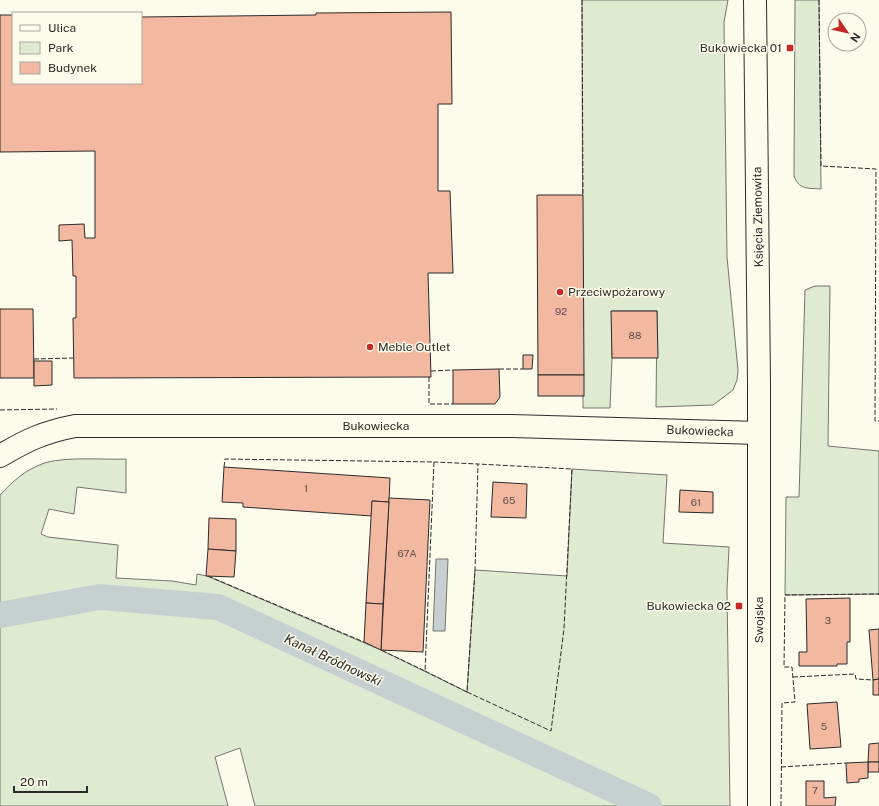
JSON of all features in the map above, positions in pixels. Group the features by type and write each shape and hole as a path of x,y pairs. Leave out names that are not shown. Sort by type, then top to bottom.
{"street":[{"name":"Księcia Ziemowita","path":"755,0 759,433"},
{"name":"Bukowiecka","path":"0,456 27,439 52,430 75,426 512,426 759,433"},
{"name":"Swojska","path":"758,803 759,433"}],"green space":[{"path":"582,0 728,0 724,22 727,257 738,370 737,380 733,390 713,405 656,407 657,311 612,311 610,408 583,408"},
{"path":"795,0 819,0 821,189 801,186 798,184 794,176"},
{"path":"815,286 830,286 828,446 879,451 879,594 785,595 786,497 799,497 805,290"},
{"path":"72,459 126,459 126,493 77,487 74,514 49,509 41,534 48,537 118,545 116,578 172,581 196,585 197,574 207,576 381,650 467,692 475,570 567,576 572,469 667,475 663,543 729,547 727,590 730,806 255,806 240,748 215,757 228,806 0,806 0,495 24,473 42,464"}],"shaded area":[{"path":"436,559 448,559 445,631 433,631"}],"building":[{"path":"451,12 452,104 438,104 438,191 450,191 453,273 428,273 431,377 74,378 73,318 76,318 76,276 73,276 72,240 59,241 59,225 84,224 85,238 95,238 95,151 0,152 0,15 12,15 12,84 142,84 142,17 316,15 316,13"},
{"path":"537,195 583,195 584,375 538,375"},
{"path":"0,309 33,309 34,378 0,378"},
{"path":"611,311 657,311 658,358 612,358"},
{"path":"523,355 533,355 532,369 523,369"},
{"path":"34,361 52,361 52,385 34,386"},
{"path":"499,369 500,397 495,404 453,404 453,370"},
{"path":"538,375 584,375 584,396 538,396"},
{"path":"224,467 390,478 389,502 372,501 372,516 243,507 243,503 222,502"},
{"path":"493,482 527,484 526,518 491,517"},
{"path":"680,490 713,492 713,513 679,512"},
{"path":"389,498 430,500 423,652 381,650"},
{"path":"372,501 389,502 383,604 366,603"},
{"path":"209,518 236,519 236,551 208,549"},
{"path":"208,549 236,551 234,577 206,576"},
{"path":"850,598 850,642 847,642 847,664 837,664 837,666 799,666 799,652 807,652 806,599"},
{"path":"366,603 383,604 381,650 364,642"},
{"path":"879,629 879,679 873,680 869,630"},
{"path":"879,679 879,695 873,695 873,680"},
{"path":"837,702 841,747 810,749 807,704"},
{"path":"879,743 879,762 868,762 869,744"},
{"path":"868,762 879,762 879,772 868,772"},
{"path":"868,762 868,778 859,779 859,782 847,783 846,763"},
{"path":"806,781 824,781 824,798 836,797 835,806 806,806"}],"waterway":[{"name":"Kanał Bródnowski","path":"0,615 100,597 218,607 649,806"}],"fence":[{"path":"582,0 583,195"},
{"path":"819,0 821,166 876,169 875,421 879,421"},
{"path":"34,359 74,358"},
{"path":"499,369 523,369"},
{"path":"431,371 453,370"},
{"path":"429,377 429,404 453,404"},
{"path":"0,410 57,409"},
{"path":"224,467 225,459 434,462 425,671 381,650"},
{"path":"425,671 467,692 475,570 478,464 434,462"},
{"path":"467,692 551,731 564,629 572,469 478,464"},
{"path":"208,576 364,642"},
{"path":"781,806 782,703 795,702 792,667 784,667 785,595 879,594"},
{"path":"793,677 855,674 856,679 873,680"},
{"path":"781,767 846,763"}],"place":[{"name":"Bukowiecka 01","path":"790,48"},
{"name":"Przeciwpożarowy","path":"560,292"},
{"name":"Meble Outlet","path":"370,347"},
{"name":"Bukowiecka 02","path":"739,606"}]}
